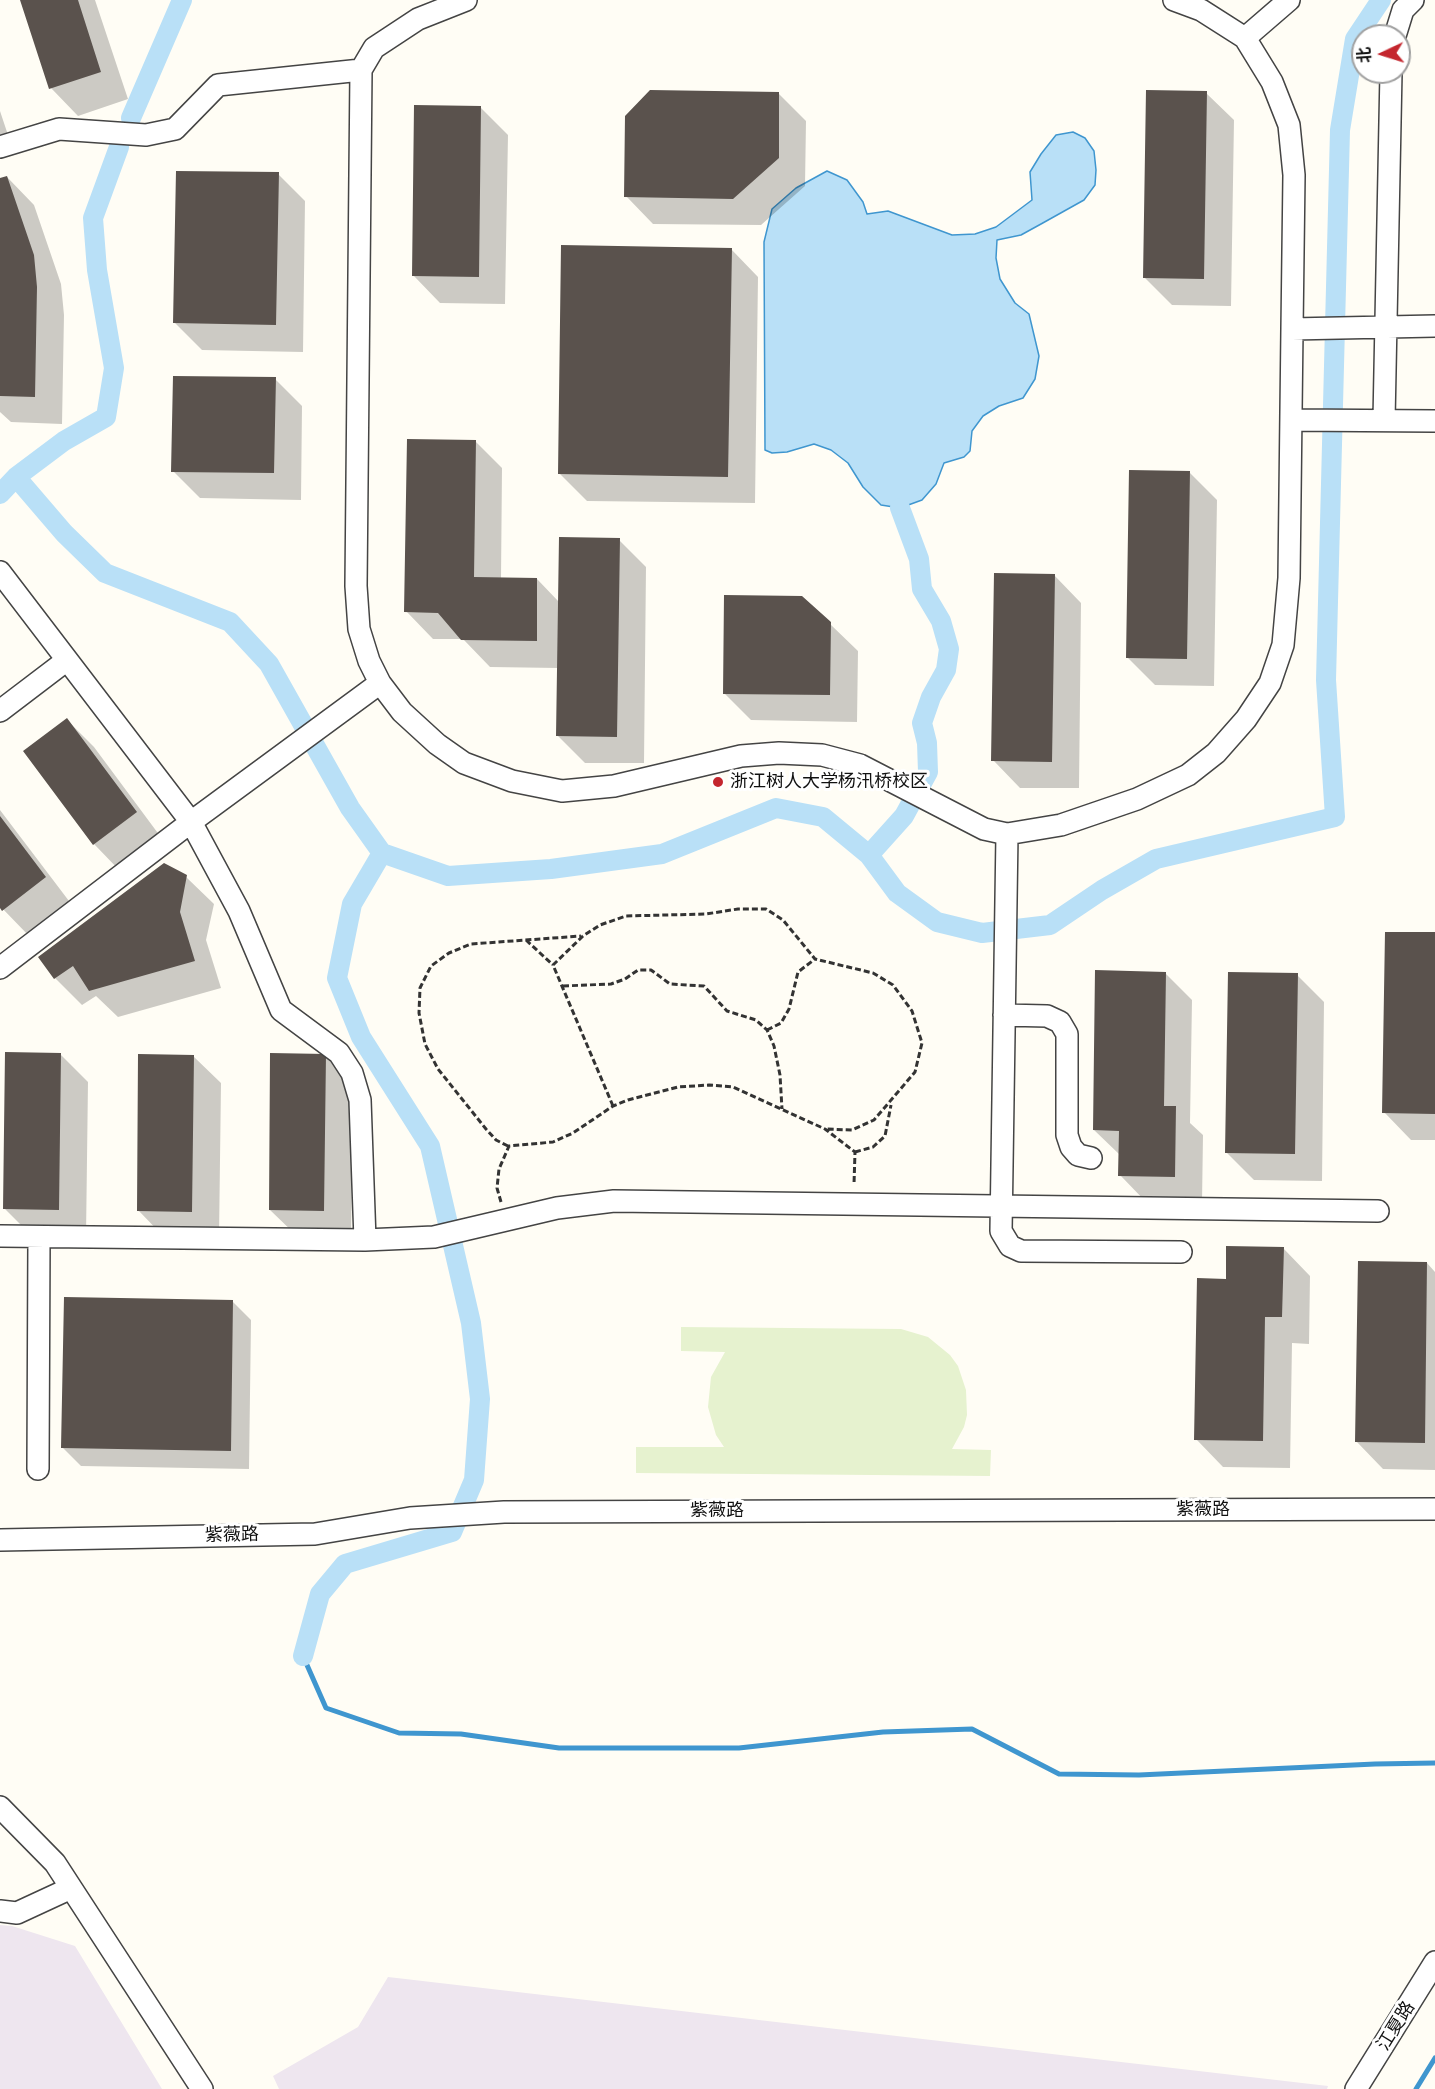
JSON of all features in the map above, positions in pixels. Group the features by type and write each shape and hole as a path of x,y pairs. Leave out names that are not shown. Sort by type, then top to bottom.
{"street":[{"path":"466,0 418,19 374,48 361,70 356,586 359,629 369,661 380,682 402,712 437,744 464,763 512,781 562,791 614,786 741,756 779,753 822,755 860,765 975,825 1007,834 1060,825 1137,799 1188,775 1216,753 1246,719 1270,683 1283,645 1289,578 1294,175 1289,125 1272,82 1245,38 1201,10 1174,0"},
{"path":"1245,38 1289,0"},
{"path":"1399,24 1403,10 1413,0"},
{"path":"0,147 59,129 146,135 174,129 218,85 361,70"},
{"path":"1384,420 1391,84"},
{"path":"1292,329 1435,326"},
{"path":"1291,420 1435,420"},
{"path":"0,572 191,822 239,910 281,1010 339,1053 352,1073 360,1100 365,1240"},
{"path":"0,711 67,660"},
{"path":"0,968 380,682"},
{"path":"1007,834 1001,1231 1010,1246 1021,1251 1181,1252"},
{"path":"1004,1015 1047,1016 1060,1022 1066,1034 1066,1135 1071,1147 1078,1155 1091,1158"},
{"path":"0,1236 365,1240 434,1238 557,1208 614,1201 1378,1211"},
{"path":"38,1469 39,1237"},
{"name":"紫薇路","path":"0,1540 315,1534 410,1518 504,1512 1435,1509"},
{"path":"0,1807 55,1863 202,2089"},
{"path":"0,1911 16,1913 71,1888"},
{"name":"江夏路","path":"1356,2089 1434,1967"}],"path":[{"path":"553,966 583,936 600,925 626,916 706,914 738,909 766,909 783,920 815,959 873,973 893,985 912,1011 922,1043 915,1072 891,1103 874,1120 852,1130 825,1129"},
{"path":"583,936 471,944 449,953 431,966 420,988 419,1013 425,1044 438,1069 496,1140 509,1146 553,1142 573,1133 613,1106 628,1100 678,1087 709,1084 733,1087 825,1129 855,1152"},
{"path":"526,940 553,966 613,1106"},
{"path":"767,1030 781,1023 789,1009 792,988 798,972 815,959"},
{"path":"562,986 611,984 625,979 638,970 651,970 670,984 704,986 727,1011 756,1020 767,1030 774,1046 780,1075 782,1109"},
{"path":"855,1152 873,1147 885,1136 891,1103"},
{"path":"506,1221 497,1188 499,1169 509,1146"},
{"path":"853,1204 855,1152"}],"shaded area":[{"path":"0,1925 12,1926 75,1946 162,2089 0,2089"},
{"path":"388,1977 1328,2086 1327,2089 279,2089 273,2076 358,2027"}],"green space":[{"path":"681,1327 901,1329 928,1337 950,1355 958,1366 966,1390 967,1415 964,1427 952,1449 991,1450 990,1476 636,1473 636,1447 724,1447 716,1435 708,1407 711,1377 725,1352 681,1351"}],"water":[{"path":"1073,132 1085,138 1094,151 1095,185 1084,200 1021,235 997,240 996,258 1000,279 1015,303 1029,314 1039,356 1035,379 1023,398 999,406 983,416 972,431 970,451 964,457 944,463 936,484 922,500 900,508 881,505 863,487 848,463 831,450 814,444 787,452 772,453 765,450 764,242 772,209 796,188 827,171 847,180 863,202 867,214 888,211 952,235 975,234 996,227 1032,200 1030,172 1056,135"}],"building":[{"path":"20,0 78,0 101,72 49,89"},
{"path":"650,90 779,92 779,158 733,199 624,197 625,116"},
{"path":"1146,90 1207,91 1204,279 1143,278"},
{"path":"414,105 481,106 479,277 412,276"},
{"path":"176,171 279,172 276,325 173,323"},
{"path":"7,176 34,255 37,287 35,397 0,396 0,178"},
{"path":"561,245 732,248 728,477 558,474"},
{"path":"173,376 276,377 274,473 171,472"},
{"path":"407,439 476,440 474,577 537,578 537,641 461,640 438,613 404,612"},
{"path":"1129,470 1190,471 1187,659 1126,658"},
{"path":"559,537 620,538 617,737 556,736"},
{"path":"994,573 1055,574 1052,762 991,761"},
{"path":"724,595 802,596 831,622 830,695 723,694"},
{"path":"67,718 137,812 93,845 23,751"},
{"path":"0,816 46,877 2,911 0,908"},
{"path":"164,863 187,875 180,912 195,961 89,991 73,966 54,979 38,957"},
{"path":"1385,932 1435,932 1435,1114 1382,1113"},
{"path":"1095,970 1166,972 1164,1106 1176,1106 1175,1177 1118,1176 1119,1131 1093,1130"},
{"path":"1228,972 1298,973 1295,1154 1225,1153"},
{"path":"5,1052 61,1053 59,1210 3,1209"},
{"path":"270,1053 326,1054 324,1211 269,1210"},
{"path":"138,1054 194,1055 192,1212 137,1211"},
{"path":"1226,1246 1284,1247 1282,1317 1265,1317 1263,1441 1194,1440 1197,1278 1226,1279"},
{"path":"1358,1261 1427,1262 1425,1443 1355,1442"},
{"path":"64,1297 233,1300 231,1451 61,1448"}],"waterway":[{"path":"131,118 182,0"},
{"path":"16,477 64,533 105,573 230,622 269,664 350,808 382,853 448,876 551,869 662,854 776,808 823,817 869,855 897,893 937,922 982,933 1050,925 1102,890 1156,859 1335,817 1326,680 1340,130 1355,39 1381,0"},
{"path":"0,494 16,477 64,441 106,417 114,368 97,270 93,218 119,147"},
{"path":"869,855 904,816 928,772 927,743 922,723 931,697 946,670 949,649 941,621 922,589 919,559 900,508"},
{"path":"303,1656 320,1594 345,1564 452,1532 474,1480 480,1399 471,1323 430,1146 361,1037 337,978 352,904 382,853"},
{"path":"303,1656 326,1708 399,1733 461,1734 559,1748 739,1748 883,1732 972,1729 1059,1774 1139,1775 1435,1763"},
{"path":"1416,2089 1435,2058"}],"place":[{"name":"浙江树人大学杨汛桥校区","path":"718,782"}]}
